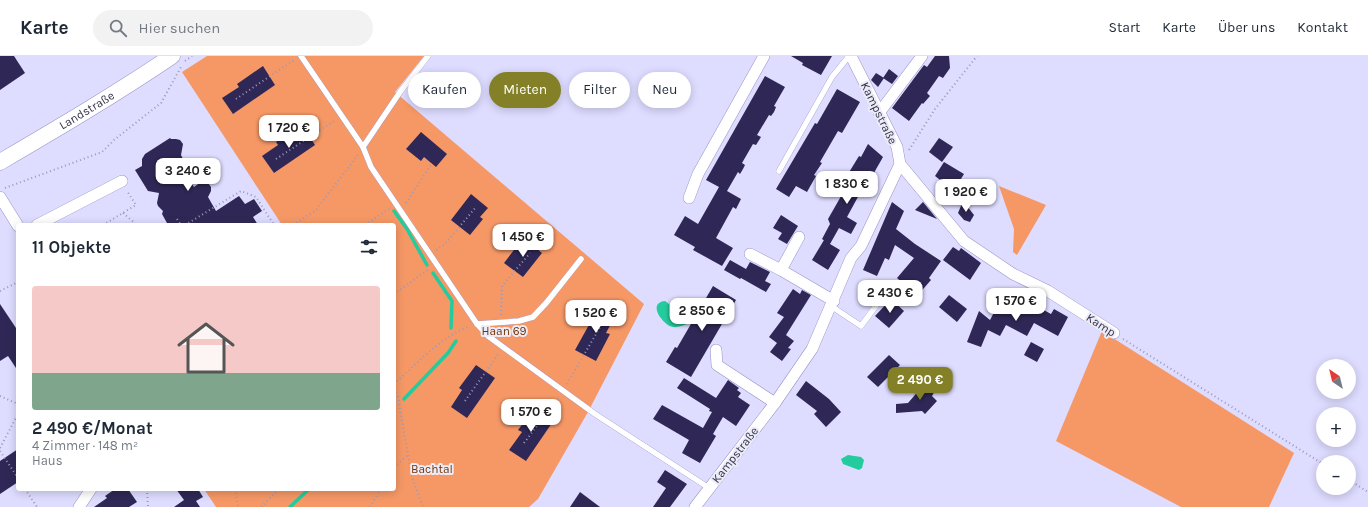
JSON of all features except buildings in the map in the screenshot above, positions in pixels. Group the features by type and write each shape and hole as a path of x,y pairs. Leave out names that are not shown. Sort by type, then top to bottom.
{"main road":[{"name":"Landstraße","path":"0,162 66,124 172,56"}],"street":[{"path":"689,198 698,174 764,56"},
{"name":"Kampstraße","path":"695,507 775,403 812,349 851,258 862,246 900,164 897,147 850,56"},
{"path":"879,113 922,56"},
{"name":"Kamp","path":"900,164 964,241 1013,274 1048,291 1114,334"},
{"path":"42,223 122,181"},
{"path":"0,197 16,223"},
{"path":"781,270 799,237"},
{"path":"750,254 781,270 833,303"},
{"path":"716,350 717,365 775,403"},
{"path":"79,507 90,491"}],"lane":[{"path":"301,56 363,147 372,167 430,255 477,324 488,336 594,414 709,488"},
{"path":"363,147 400,92 428,56"},
{"name":"Kampstraße","path":"779,171 832,77 850,56"},
{"path":"477,324 519,321 533,317 547,302 581,259"},
{"path":"833,303 861,326 887,291"}],"path":[{"path":"0,190 102,152 114,140 161,103 184,62 192,56"},
{"path":"900,164 935,109 978,56"},
{"path":"236,99 294,60"},
{"path":"276,159 342,116"},
{"path":"296,223 316,210 363,147"},
{"path":"401,210 432,163"},
{"path":"106,223 136,205 122,181"},
{"path":"188,223 241,191 256,196 273,223"},
{"path":"368,223 396,204"},
{"path":"430,255 445,244 476,207"},
{"path":"124,213 135,223"},
{"path":"177,219 180,223"},
{"path":"501,322 502,286 530,253"},
{"path":"396,293 437,264"},
{"path":"0,291 16,283"},
{"path":"524,443 563,391 603,322"},
{"path":"396,382 442,341 457,331 477,324"},
{"name":"Kamp","path":"1114,334 1316,460"},
{"path":"465,401 503,347"},
{"path":"396,393 413,480 423,507"},
{"path":"0,396 16,403"},
{"path":"0,448 16,418"},
{"path":"0,451 16,475"},
{"path":"396,465 408,455"},
{"path":"1356,484 1368,492"},
{"path":"26,491 37,507"},
{"path":"147,491 148,507"},
{"path":"234,491 238,507"},
{"path":"261,507 277,491"},
{"path":"370,507 380,491"}],"green space":[{"name":"Haan 69","path":"207,56 424,56 411,72 408,72 408,76 395,92 408,103 408,108 414,108 644,304 588,412 538,499 529,507 216,507 205,491 396,491 396,223 281,223 182,72"},
{"path":"999,186 1046,205 1017,255 1013,252 1014,229"},
{"path":"1102,331 1294,453 1269,507 1181,507 1056,441"}],"shaded area":[{"path":"665,301 677,311 690,314 691,322 675,327 669,326 665,323 658,314 657,306"},
{"path":"848,455 861,457 864,460 862,468 859,470 843,464 841,459"}],"waterway":[{"path":"394,211 407,229 427,265"},
{"path":"433,273 452,301 451,328"},
{"path":"404,399 448,353 456,341"},
{"path":"290,507 307,491"}],"park label":[{"name":"Bachtal","path":"432,469"}]}
